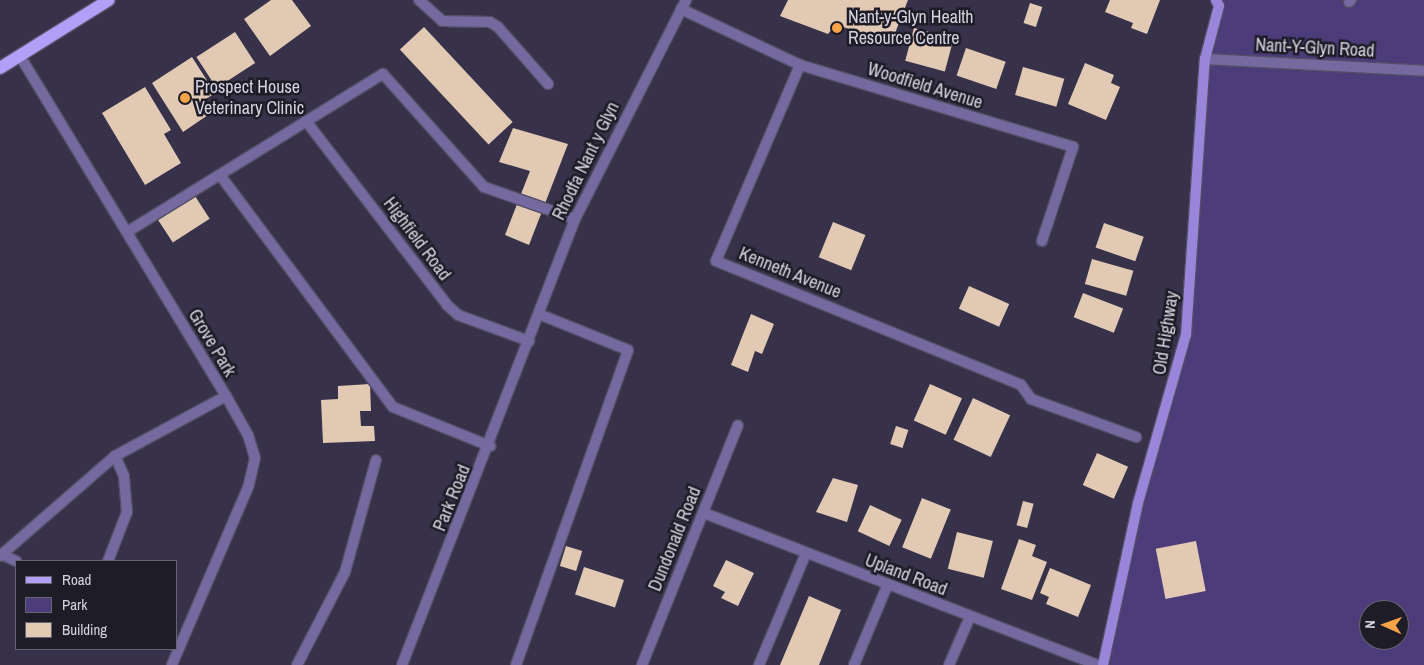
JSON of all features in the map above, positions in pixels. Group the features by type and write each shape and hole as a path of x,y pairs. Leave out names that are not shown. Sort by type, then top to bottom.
{"main road":[{"path":"0,68 107,0"}],"street":[{"path":"419,0 442,21 490,22 498,27 548,84"},
{"name":"Old Highway","path":"1104,665 1138,503 1186,335 1205,59 1219,2"},
{"name":"Woodfield Avenue","path":"684,4 800,65 1073,147 1042,241"},
{"name":"Rhodfa Nant y Glyn","path":"529,342 575,220 684,4"},
{"name":"Grove Park","path":"20,56 226,396 248,435 255,458 249,486 180,637"},
{"name":"Nant-Y-Glyn Road","path":"1205,59 1424,71"},
{"name":"Kenneth Avenue","path":"800,65 716,261 1021,385 1031,399 1136,438"},
{"path":"127,232 306,121 387,74 484,187 575,220"},
{"name":"Highfield Road","path":"306,121 446,305 458,315 529,342"},
{"path":"220,174 393,407 490,446"},
{"path":"516,665 628,350 539,314"},
{"name":"Park Road","path":"402,665 490,446 529,342"},
{"path":"15,562 1,555 114,456 226,396"},
{"name":"Dundonald Road","path":"642,665 738,425"},
{"path":"108,560 127,512 124,476 114,456"},
{"path":"297,665 345,572 376,460"},
{"name":"Upland Road","path":"704,513 887,586 1096,665"},
{"path":"759,665 806,553"},
{"path":"854,665 887,586"},
{"path":"950,665 970,617"},
{"name":"Grove Park","path":"172,665 176,650"}],"green space":[{"path":"1220,0 1424,0 1424,665 1103,665 1120,580 1186,335 1205,59"}],"building":[{"path":"271,0 292,0 311,26 270,56 244,19"},
{"path":"788,0 908,0 890,46 836,24 828,34 780,16"},
{"path":"1110,0 1160,0 1147,34 1131,28 1133,23 1105,12"},
{"path":"1030,3 1042,7 1036,27 1024,23"},
{"path":"424,27 513,122 489,145 400,50"},
{"path":"914,28 954,39 945,71 905,61"},
{"path":"235,32 255,63 217,88 196,57"},
{"path":"966,48 1006,62 996,89 957,75"},
{"name":"Prospect House Veterinary Clinic","path":"192,57 215,93 200,103 208,115 183,132 152,83"},
{"path":"1085,63 1114,75 1111,83 1120,87 1106,120 1068,104"},
{"path":"1023,67 1064,79 1056,107 1015,95"},
{"path":"145,87 171,130 164,134 181,163 145,185 102,113"},
{"path":"513,128 568,144 529,245 505,235 530,171 499,162"},
{"path":"195,196 210,219 173,243 158,220"},
{"path":"833,222 865,235 851,270 819,257"},
{"path":"1104,223 1144,237 1135,261 1096,248"},
{"path":"1092,259 1133,271 1126,296 1085,284"},
{"path":"969,286 1009,304 999,327 959,309"},
{"path":"1083,293 1123,308 1114,333 1074,317"},
{"path":"751,314 774,324 762,354 755,351 748,372 731,365"},
{"path":"370,384 371,411 360,411 361,426 374,426 375,441 323,443 321,400 338,399 338,386"},
{"path":"930,384 962,398 946,435 914,421"},
{"path":"973,398 1010,415 991,457 954,440"},
{"path":"896,426 908,430 902,448 890,444"},
{"path":"1097,453 1128,467 1114,499 1083,485"},
{"path":"833,478 858,485 847,522 816,512"},
{"path":"922,498 951,510 931,559 902,547"},
{"path":"1023,501 1034,504 1027,528 1017,525"},
{"path":"870,505 902,520 889,546 858,531"},
{"path":"957,532 993,541 984,578 948,569"},
{"path":"1019,539 1036,545 1032,556 1047,562 1032,600 1001,589"},
{"path":"1196,541 1206,591 1165,599 1156,549"},
{"path":"566,546 582,551 576,571 560,566"},
{"path":"726,560 754,573 738,606 721,598 725,592 713,586"},
{"path":"584,567 624,580 615,608 575,595"},
{"path":"1050,568 1091,585 1078,617 1046,604 1049,597 1040,593"},
{"path":"809,596 841,610 819,665 780,665"}],"place":[{"name":"Nant-y-Glyn Health Resource Centre","path":"837,28"},
{"name":"Prospect House Veterinary Clinic","path":"185,98"}]}
